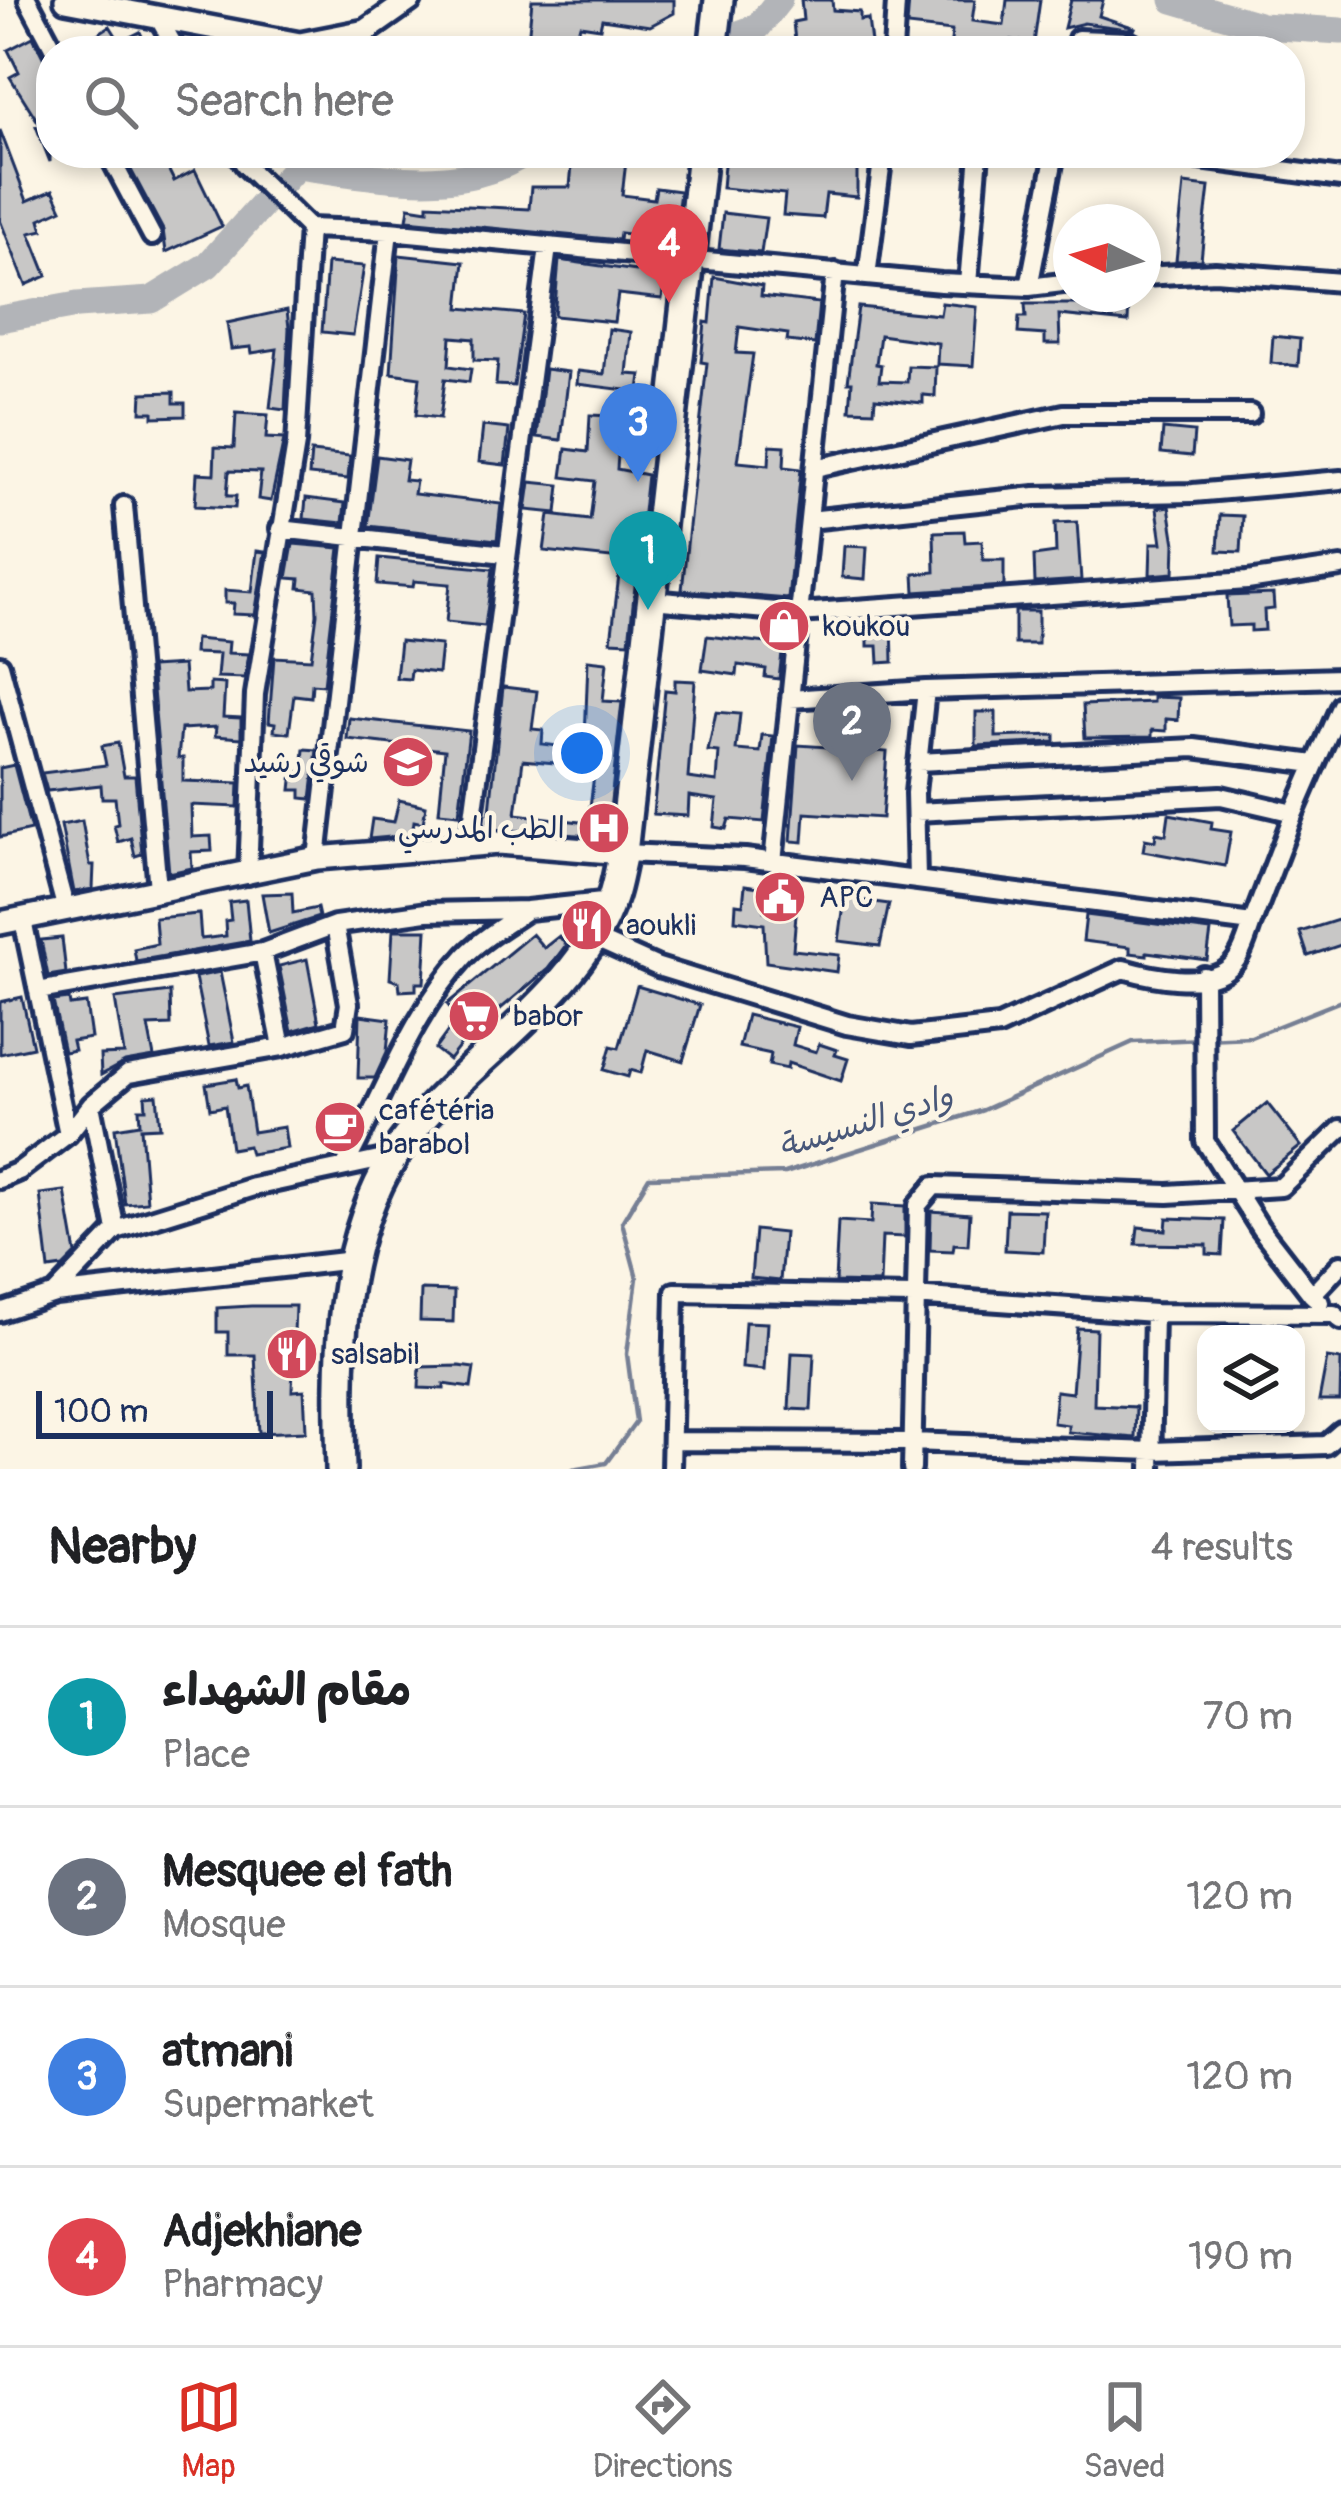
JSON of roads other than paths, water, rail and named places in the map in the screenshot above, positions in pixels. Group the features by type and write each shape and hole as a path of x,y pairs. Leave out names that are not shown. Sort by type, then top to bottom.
{"main road":[{"path":"715,36 719,0"},
{"path":"341,1469 338,1370 346,1288 364,1218 393,1157 458,1079 552,989 580,956 611,901 622,854 700,168"}],"street":[{"path":"28,0 47,36"},
{"path":"67,0 258,36"},
{"path":"341,36 366,31 410,0"},
{"path":"893,36 896,4"},
{"path":"158,17 169,36"},
{"path":"116,168 152,236"},
{"path":"247,168 309,228 389,231 968,284 1053,284"},
{"path":"867,275 881,168"},
{"path":"968,284 978,168"},
{"path":"1029,287 1052,168"},
{"path":"1267,168 1341,178"},
{"path":"248,874 256,694 296,443 309,228"},
{"path":"317,858 389,231"},
{"path":"469,847 548,247"},
{"path":"773,862 835,272"},
{"path":"1161,275 1215,272 1341,282"},
{"path":"814,468 1064,414 1250,414"},
{"path":"809,520 1035,496 1193,493 1341,480"},
{"path":"124,506 158,889"},
{"path":"280,529 505,554"},
{"path":"651,600 799,613 1247,580 1341,567"},
{"path":"0,665 66,910"},
{"path":"790,699 926,690 1341,678"},
{"path":"917,879 918,762 926,690"},
{"path":"591,937 679,974 847,1024 911,1036 999,1026 1123,969 1151,977 1217,976 1234,965 1341,705"},
{"path":"918,762 1194,748 1314,764"},
{"path":"916,812 1221,796 1294,813"},
{"path":"68,1134 38,992 11,921 317,858 499,843 773,862 1252,922"},
{"path":"38,992 263,952 335,925 426,912 527,910 611,901"},
{"path":"345,1166 418,1017 468,952 527,910"},
{"path":"0,1178 19,1171 68,1134 128,1073 281,1048 345,1029 349,1004 335,925"},
{"path":"263,952 281,1048"},
{"path":"1204,976 1205,1142 1260,1228 1312,1295 1337,1317"},
{"path":"91,1106 116,1230"},
{"path":"912,1469 918,1205 934,1186 1168,1194 1281,1187 1341,1129"},
{"path":"55,1294 116,1230 253,1187 393,1157"},
{"path":"0,1312 55,1294 353,1260"},
{"path":"1312,1295 1341,1264"},
{"path":"671,1469 676,1292 913,1296 1154,1313 1337,1317"},
{"path":"1152,1460 1154,1313"},
{"path":"672,1441 912,1442 1152,1460 1326,1445 1341,1432"}],"waterway":[{"path":"733,36 758,27 779,0"},
{"path":"1173,0 1262,26 1341,31"},
{"path":"0,319 77,305 151,300 208,265 295,168"},
{"path":"312,168 414,180 496,168"},
{"name":"وادي النسيسة","path":"573,1469 606,1463 636,1422 627,1354 637,1278 622,1222 649,1177 785,1173 983,1110 1133,1042 1251,1037 1341,1001"}],"place":[{"name":"Adjekhiane","path":"669,303"},
{"name":"atmani","path":"638,482"},
{"name":"مقام الشهداء","path":"648,610"},
{"name":"koukou","path":"784,626"},
{"name":"شوقي رشيد","path":"408,762"},
{"name":"Mesquee el fath","path":"852,781"},
{"name":"الطب المدرسي","path":"604,828"},
{"name":"APC","path":"780,897"},
{"name":"aoukli","path":"587,925"},
{"name":"babor","path":"474,1016"},
{"name":"cafétéria barabol","path":"340,1127"},
{"name":"salsabil","path":"292,1354"}]}
